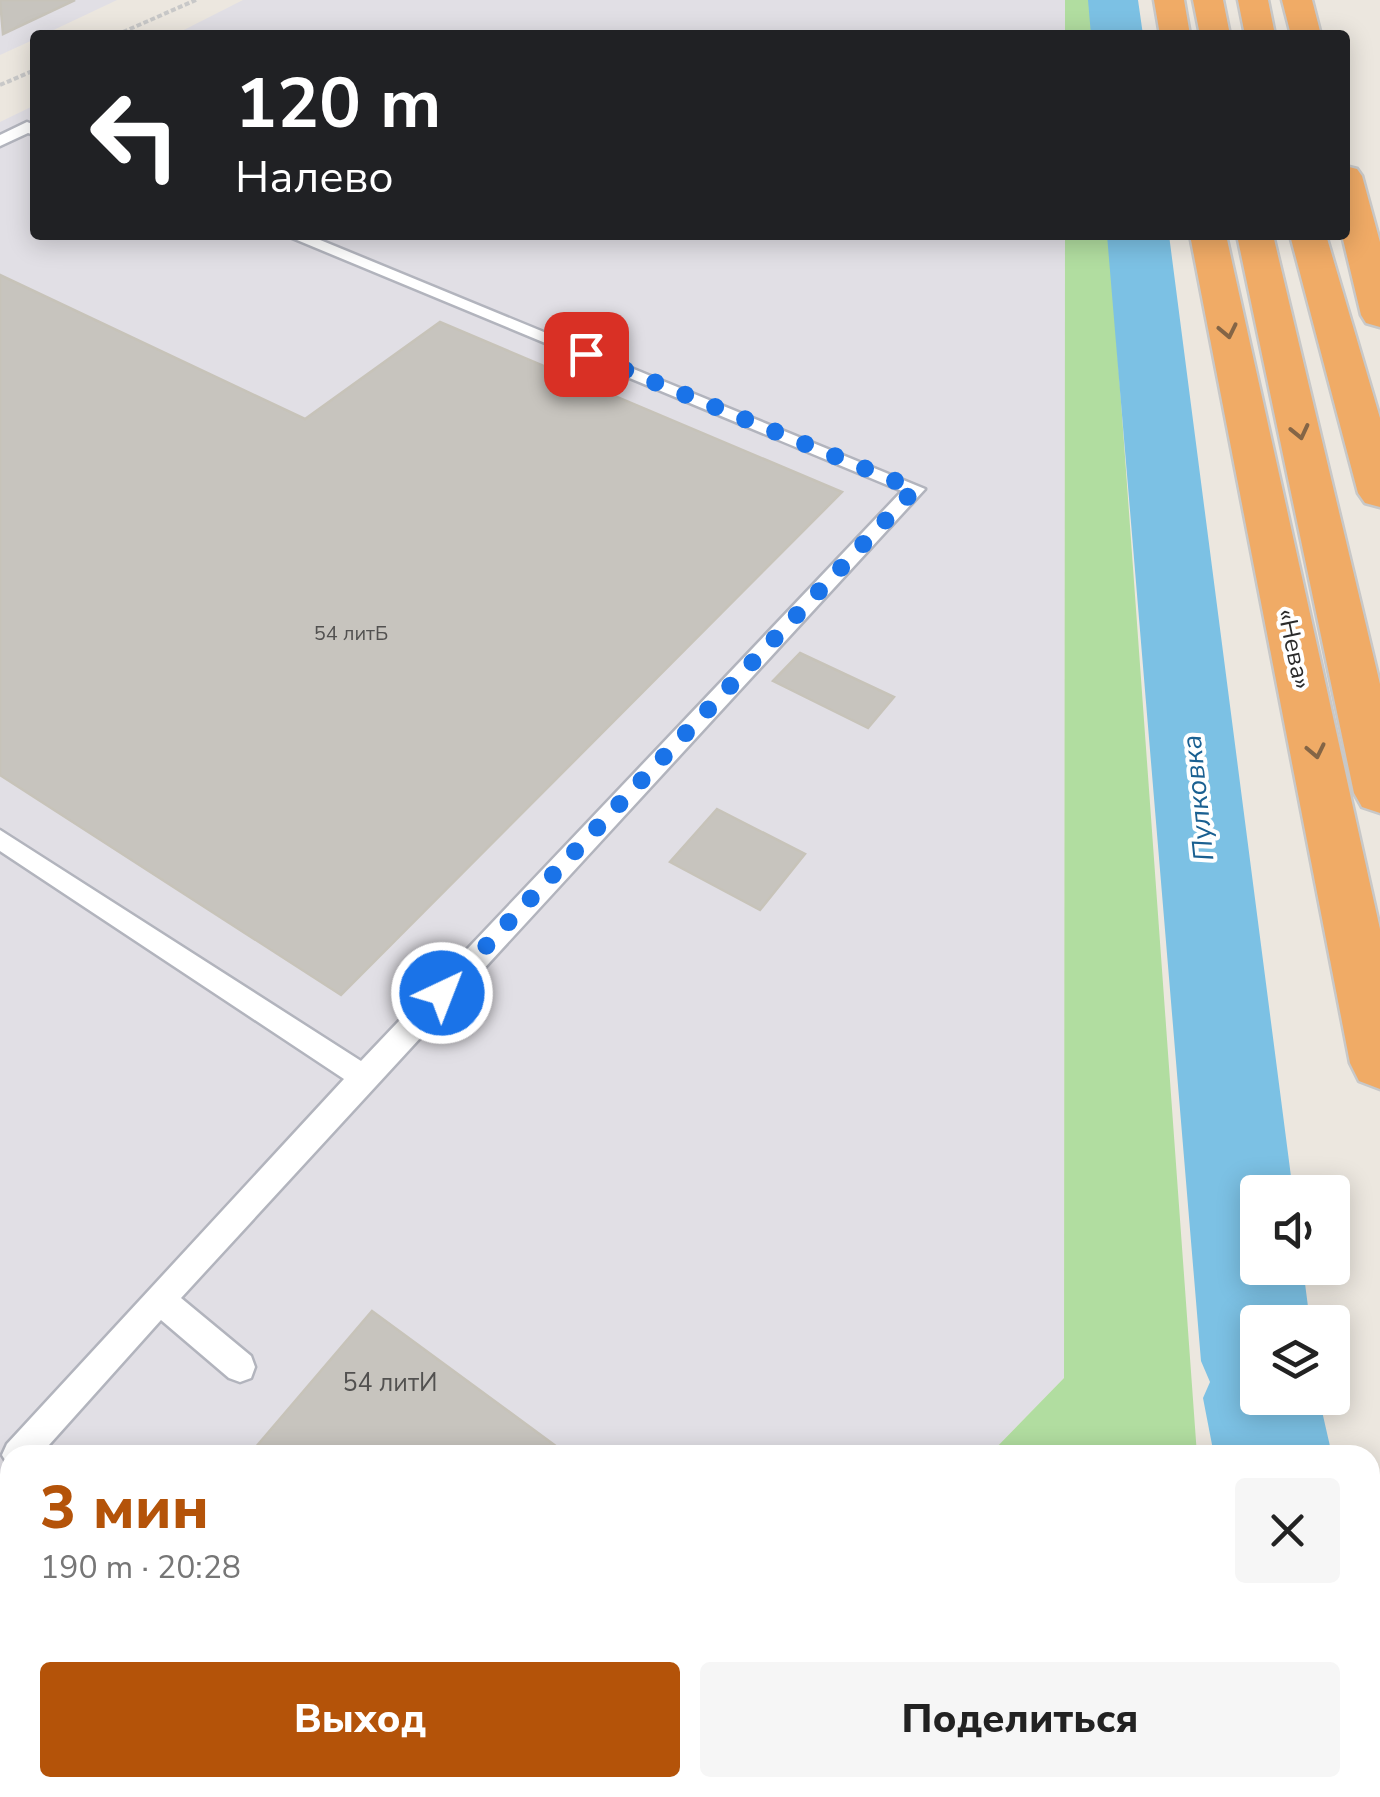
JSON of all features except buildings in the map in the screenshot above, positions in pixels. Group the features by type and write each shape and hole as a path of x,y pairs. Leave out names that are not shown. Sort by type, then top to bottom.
{"highway":[{"path":"1170,0 1174,30"},
{"path":"1208,0 1214,30"},
{"path":"1253,0 1259,30"},
{"path":"1297,0 1305,30"},
{"path":"1350,196 1380,316"},
{"name":"«Нева»","path":"1209,240 1380,1063"},
{"name":"«Нева»","path":"1256,240 1380,793"},
{"path":"1309,240 1380,493"}],"lane":[{"path":"0,141 30,127"},
{"path":"27,1445 363,1077 915,489 305,240"},
{"path":"0,839 363,1077"},
{"path":"160,1300 240,1367"}],"path":[{"path":"127,30 196,0"},
{"path":"0,86 30,72"}],"shaded area":[{"path":"0,0 117,0 54,30 30,30 30,41 0,55"},
{"path":"243,0 1065,0 1065,30 184,30"},
{"path":"30,107 30,240 1065,240 1064,1378 999,1445 0,1445 0,122"}],"green space":[{"path":"1065,0 1092,0 1094,30 1065,30"},
{"path":"1065,240 1109,240 1196,1445 999,1445 1064,1378"}],"waterway":[{"name":"Пулковка","path":"1113,0 1116,30"},
{"name":"Пулковка","path":"1139,240 1252,1305"},
{"name":"Пулковка","path":"1265,1415 1271,1445"}],"route":[{"path":"442,993 915,489 586,354"}]}
